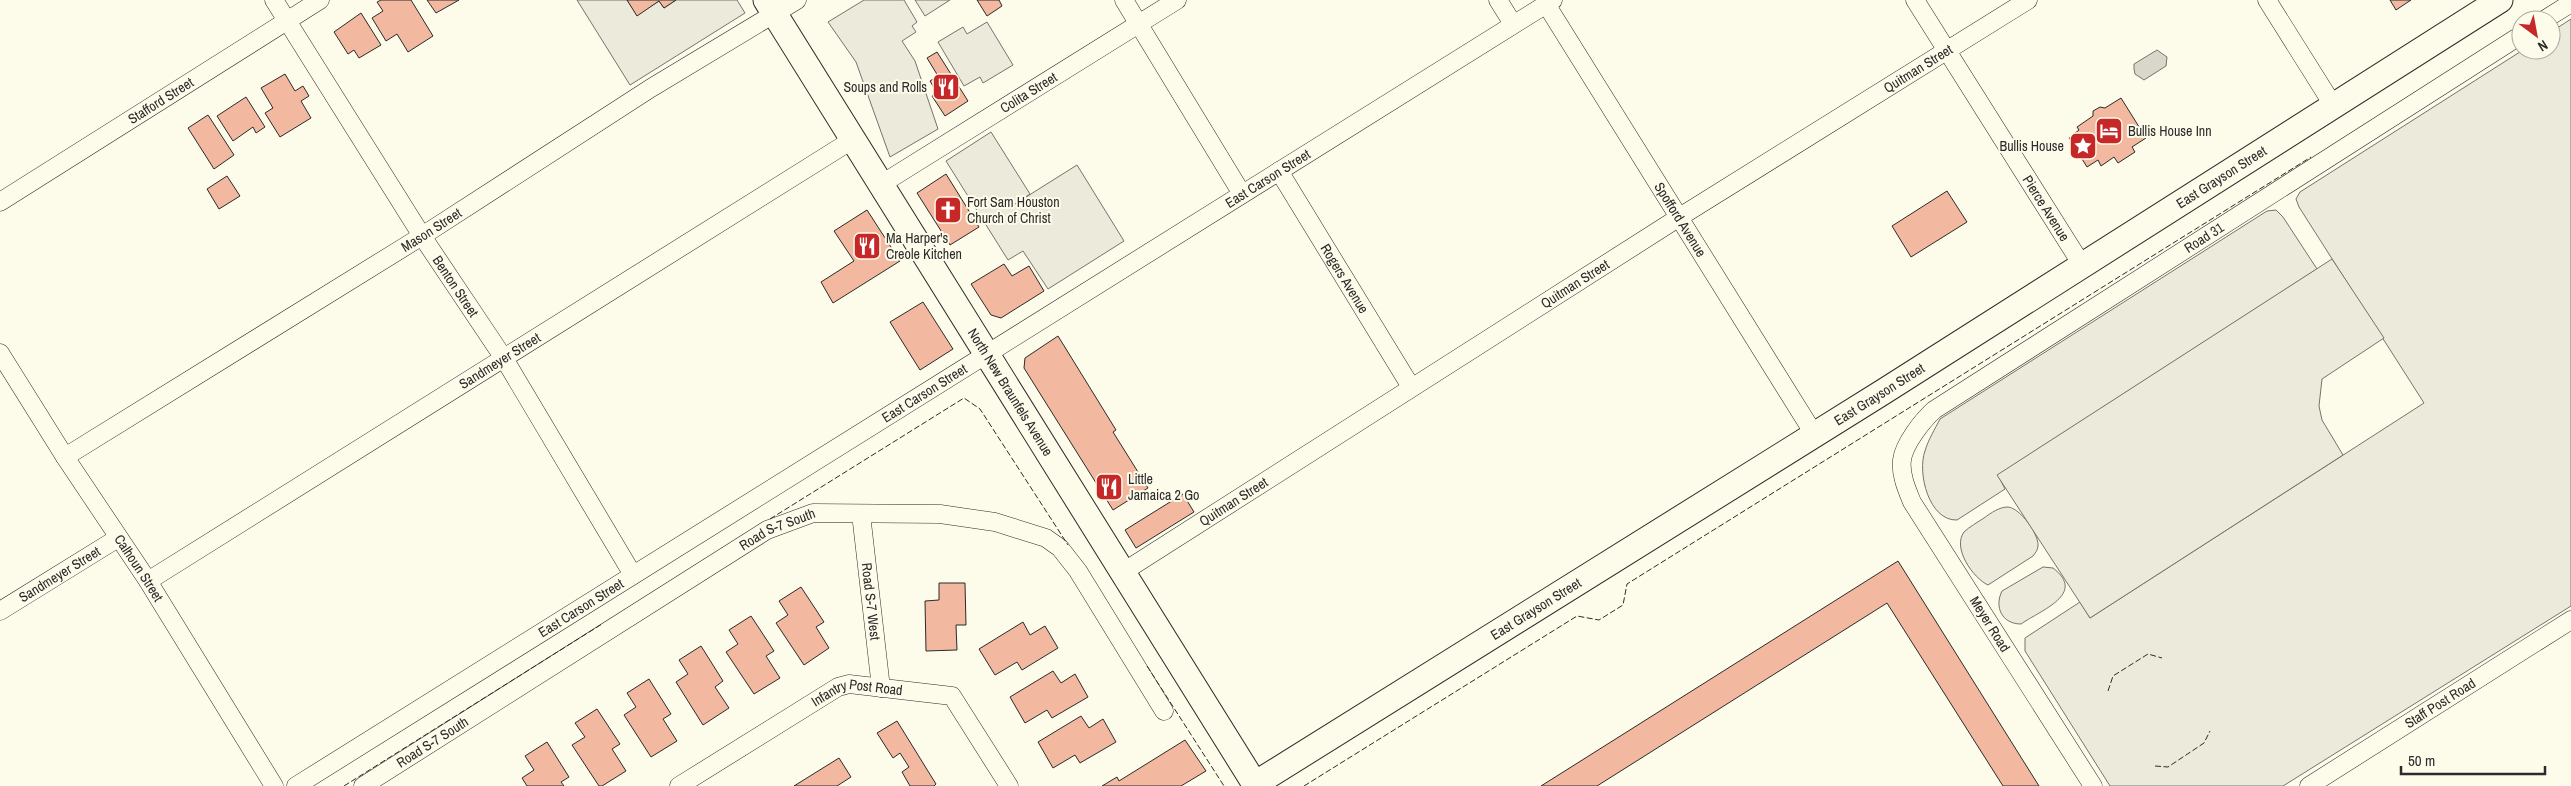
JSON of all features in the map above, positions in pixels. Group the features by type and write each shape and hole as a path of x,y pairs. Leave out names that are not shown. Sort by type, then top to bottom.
{"street":[{"name":"Benton Street","path":"274,0 422,236 505,360 633,575"},
{"name":"Stafford Street","path":"0,202 320,0"},
{"name":"Mason Street","path":"65,457 422,236 651,88 770,7 797,0"},
{"path":"1124,0 1242,194"},
{"name":"Colita Street","path":"880,185 1177,0"},
{"path":"1498,0 1513,24"},
{"name":"Pierce Avenue","path":"1915,0 2082,265"},
{"name":"Quitman Street","path":"1123,572 1678,218 2028,0"},
{"path":"2267,0 2333,105"},
{"name":"East Grayson Street","path":"1256,785 2500,0"},
{"name":"East Carson Street","path":"296,786 1550,2"},
{"name":"Spofford Avenue","path":"1550,2 1678,218 1814,434"},
{"path":"2560,10 2571,3"},
{"name":"North New Braunfels Avenue","path":"770,7 1256,785"},
{"name":"Road 31","path":"1903,456 1923,423 1934,410 2511,41"},
{"name":"Sandmeyer Street","path":"148,581 505,360 852,140"},
{"name":"Rogers Avenue","path":"1279,171 1411,387"},
{"name":"Calhoun Street","path":"0,353 65,457 148,581 274,786"},
{"name":"Meyer Road","path":"1903,456 1905,485 1912,502 2093,786"},
{"name":"Road S-7 South","path":"363,786 766,530 813,513 940,514 995,522 1046,538 1060,548 1078,571 1164,711"},
{"name":"Road S-7 West","path":"861,514 881,688"},
{"name":"Sandmeyer Street","path":"0,611 118,538"},
{"name":"Staff Post Road","path":"2309,786 2571,620"},
{"name":"Infantry Post Road","path":"679,786 838,687 849,684 952,696 1004,784"}],"shaded area":[{"path":"577,0 627,0 637,15 659,1 664,8 676,0 737,0 745,13 630,85"},
{"path":"864,0 904,0 917,22 912,26 916,32 902,41 915,61 938,129 890,157 856,62 828,22"},
{"path":"915,0 950,0 925,16"},
{"path":"2571,19 2571,606 2283,786 2110,786 2025,651 2025,638 2080,602 2090,618 2424,403 2299,207 2296,199 2300,192 2511,58 2511,60 2561,60 2561,26"},
{"path":"987,22 1013,65 983,83 980,77 964,86 938,42 963,27 967,34"},
{"path":"2157,50 2167,57 2166,66 2144,80 2135,74 2134,64"},
{"path":"991,132 1030,194 1015,204 1077,165 1124,241 1048,289 1023,251 1008,260 946,161"},
{"path":"2276,210 2283,217 2317,269 1998,475 2005,489 1957,520 1947,518 1939,513 1932,504 1924,483 1923,460 1926,447 1940,419 2267,211"},
{"path":"2332,259 2384,338 2322,379 2319,406 2322,420 2343,455 2090,618 1997,475"},
{"path":"2008,507 2013,508 2028,522 2035,535 2038,547 2033,556 1988,585 1976,576 1966,562 1962,554 1961,539 1964,532 1974,525 1995,511"},
{"path":"2043,567 2053,568 2062,577 2065,586 2063,593 2049,607 2021,624 2009,621 2001,614 1999,608 2002,591"}],"building":[{"path":"381,0 411,0 433,36 408,52 397,34 386,41 372,18 383,11 377,2"},
{"path":"427,0 459,0 436,13"},
{"path":"627,0 676,0 664,8 659,1 637,16"},
{"path":"977,0 999,0 1002,6 987,16"},
{"path":"2390,0 2411,0 2396,10"},
{"path":"361,13 381,45 359,58 354,50 348,54 334,32"},
{"name":"Soups and Rolls","path":"937,52 968,101 945,116 932,96 937,93 930,81 938,76 927,58"},
{"path":"285,74 295,91 303,86 309,96 301,101 311,118 280,137 265,113 273,108 261,88"},
{"path":"246,97 265,127 256,133 253,127 233,141 217,116"},
{"path":"2121,98 2146,138 2132,147 2135,152 2118,163 2114,157 2101,166 2098,160 2087,167 2069,138 2079,130 2077,127 2093,116 2093,111 2100,107 2105,108"},
{"path":"208,115 234,155 214,169 188,128"},
{"name":"Fort Sam Houston Church of Christ","path":"946,174 979,227 950,245 917,193"},
{"path":"227,176 240,196 219,209 207,189"},
{"path":"1947,191 1967,222 1911,257 1892,226"},
{"name":"Ma Harper's Creole Kitchen","path":"867,210 900,261 833,303 821,282 854,261 834,231"},
{"path":"1004,264 1012,276 1029,266 1044,291 1001,318 991,315 971,284"},
{"path":"923,302 953,349 920,370 890,322"},
{"path":"1058,336 1116,430 1113,432 1148,488 1113,510 1024,368 1025,358"},
{"path":"1183,494 1194,512 1136,548 1125,530"},
{"path":"1898,561 2039,786 2003,786 1887,603 1597,786 1541,786"},
{"path":"939,583 965,583 966,625 956,625 957,650 926,651 925,601 939,600"},
{"path":"801,587 824,622 816,627 829,648 804,665 776,623 788,615 779,601"},
{"path":"751,616 774,651 766,656 780,678 754,694 726,652 738,644 729,630"},
{"path":"1023,622 1030,635 1045,626 1058,648 1022,670 1017,662 995,675 979,649"},
{"path":"701,646 723,681 715,687 729,708 703,725 676,682 688,674 679,660"},
{"path":"1053,671 1061,683 1075,674 1088,697 1052,718 1047,710 1025,723 1010,697"},
{"path":"649,679 671,714 663,719 677,741 651,757 624,715 636,707 627,693"},
{"path":"597,709 620,744 612,749 626,771 602,786 599,786 572,745 585,737 575,723"},
{"path":"1081,716 1089,728 1103,719 1116,742 1080,763 1075,755 1053,768 1038,742"},
{"path":"897,721 936,784 934,786 910,786 902,772 909,767 900,753 893,758 877,733"},
{"path":"1185,740 1206,771 1181,786 1102,786 1117,777 1119,781"},
{"path":"547,742 569,777 561,782 564,786 527,786 522,778 534,770 525,756"},
{"path":"839,758 851,777 837,786 794,786"}],"fence":[{"path":"1304,786 1577,616 1599,620 1623,605 1627,584 2311,157"},
{"path":"770,519 964,398 980,409 1068,545"},
{"path":"344,786 602,624"},
{"path":"2108,691 2113,676 2148,654 2162,658"},
{"path":"1147,666 1224,786"},
{"path":"2155,766 2168,767 2204,743 2210,731"}],"place":[{"name":"Soups and Rolls","path":"946,87"},
{"name":"Bullis House Inn","path":"2109,131"},
{"name":"Bullis House","path":"2083,146"},
{"name":"Fort Sam Houston Church of Christ","path":"948,210"},
{"name":"Ma Harper's Creole Kitchen","path":"867,246"},
{"name":"Little Jamaica 2 Go","path":"1109,487"}]}
